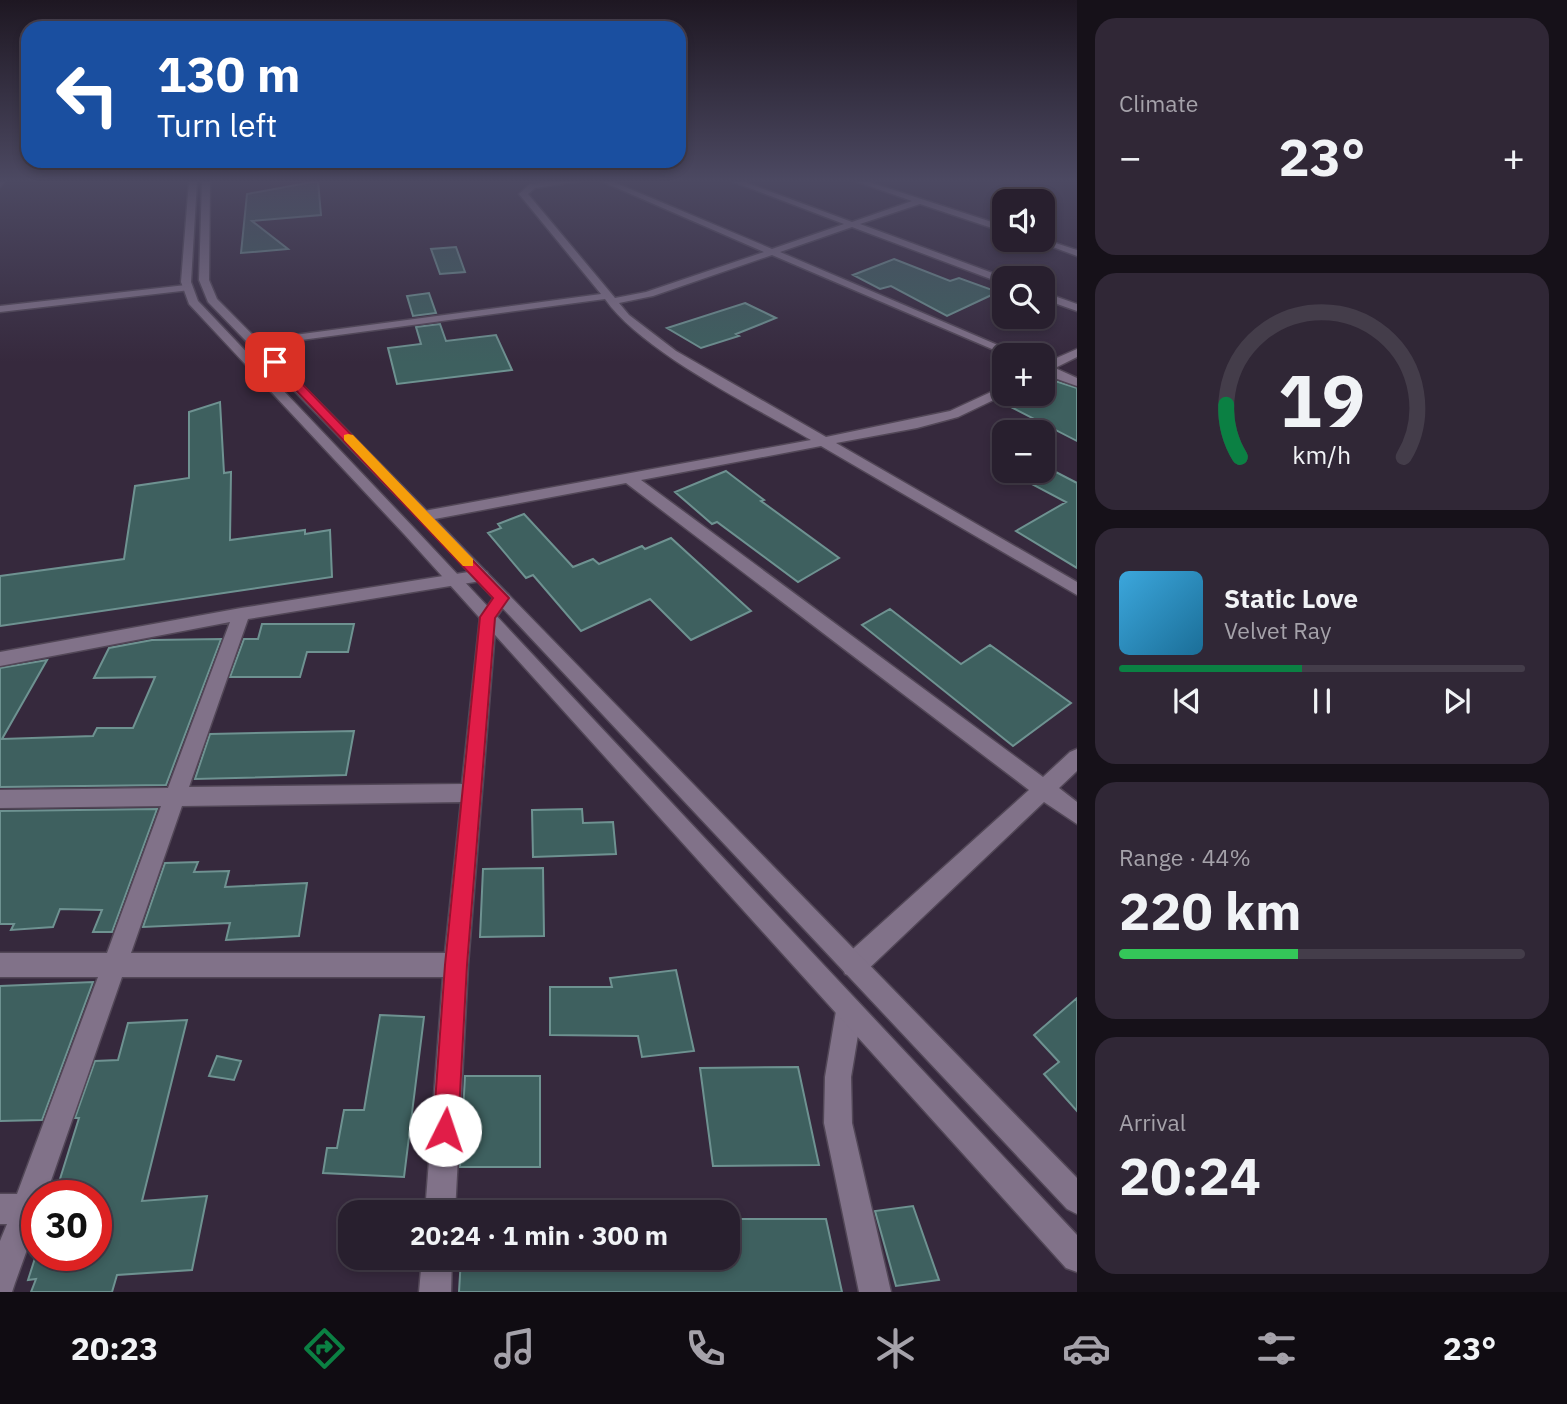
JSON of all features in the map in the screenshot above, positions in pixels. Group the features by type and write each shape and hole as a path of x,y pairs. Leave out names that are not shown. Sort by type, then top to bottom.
{"street":[{"path":"189,241 186,288 193,302 454,580 1077,1256"},
{"path":"205,241 204,286 212,300 425,516 1077,1199"},
{"path":"562,241 634,325 657,344 1077,589"},
{"path":"747,241 992,345"},
{"path":"257,343 649,294 804,241"},
{"path":"896,241 992,277"},
{"path":"1055,246 1077,253"},
{"path":"0,309 186,288"},
{"path":"1055,300 1077,308"},
{"path":"1055,363 1077,352"},
{"path":"1055,373 1077,382"},
{"path":"425,516 936,419 992,396"},
{"path":"628,477 1077,814"},
{"path":"0,659 241,614 481,576"},
{"path":"441,1200 456,965 488,617 502,598"},
{"path":"0,1283 13,1209 115,964 241,614"},
{"path":"854,965 1077,758"},
{"path":"0,799 471,793"},
{"path":"0,965 456,965"},
{"path":"849,1010 838,1077 838,1123 876,1292"},
{"path":"435,1292 436,1270"}],"building":[{"path":"242,241 278,241 288,249 241,253"},
{"path":"456,247 465,272 440,274 431,249"},
{"path":"894,259 950,281 959,278 992,290 992,295 947,316 891,286 880,289 853,275"},
{"path":"429,293 436,313 413,316 407,296"},
{"path":"745,303 776,318 736,334 739,336 701,348 667,328"},
{"path":"440,324 446,341 496,335 512,370 397,384 388,348 421,344 416,327"},
{"path":"1055,381 1077,388 1077,441 1055,430 1055,420 1036,420 1009,406 1055,406"},
{"path":"220,402 224,473 231,472 230,540 305,530 305,534 330,530 332,577 0,626 0,576 124,559 135,486 189,478 189,412"},
{"path":"726,471 764,500 761,501 839,558 798,582 717,522 712,524 675,492"},
{"path":"1055,472 1077,483 1077,568 1016,531 1066,502 1030,483 1055,483"},
{"path":"524,514 573,567 593,559 599,564 642,546 645,549 671,538 751,611 691,640 650,599 581,631 533,575 526,578 488,533 501,528 498,524"},
{"path":"890,609 961,664 990,645 1071,703 1013,746 862,625"},
{"path":"262,624 354,624 348,652 307,652 300,677 230,677 244,639 258,639"},
{"path":"221,639 166,785 0,787 0,668 47,660 2,739 93,736 97,728 133,728 155,677 94,678 109,648 152,640"},
{"path":"354,731 346,775 195,779 210,734"},
{"path":"157,809 112,932 93,932 102,910 60,909 53,927 11,930 14,924 0,924 0,811"},
{"path":"582,809 583,823 613,822 616,854 533,857 532,810"},
{"path":"198,862 194,872 229,871 225,887 307,883 299,936 226,940 230,923 143,927 165,863"},
{"path":"543,868 544,936 480,937 483,869"},
{"path":"676,970 694,1051 642,1057 638,1036 550,1035 550,987 612,987 610,978"},
{"path":"93,982 42,1120 0,1121 0,986"},
{"path":"1077,998 1077,1111 1044,1074 1059,1062 1034,1035"},
{"path":"380,1015 424,1017 404,1177 323,1173 327,1148 337,1148 344,1110 364,1110"},
{"path":"187,1020 142,1201 207,1196 192,1270 117,1275 112,1292 31,1292 36,1279 28,1280 31,1271 112,1271 112,1180 60,1180 79,1118 75,1118 95,1061 118,1060 128,1023"},
{"path":"217,1056 241,1061 234,1080 209,1076"},
{"path":"798,1067 819,1165 713,1166 700,1068"},
{"path":"465,1076 540,1076 540,1167 460,1167"},
{"path":"913,1206 939,1280 896,1286 875,1211"},
{"path":"740,1219 826,1219 842,1292 459,1292 460,1270 740,1270"}],"slow traffic":[{"path":"348,438 468,562"}],"route":[{"path":"275,362 502,598 488,617 456,965 445,1130"}]}
